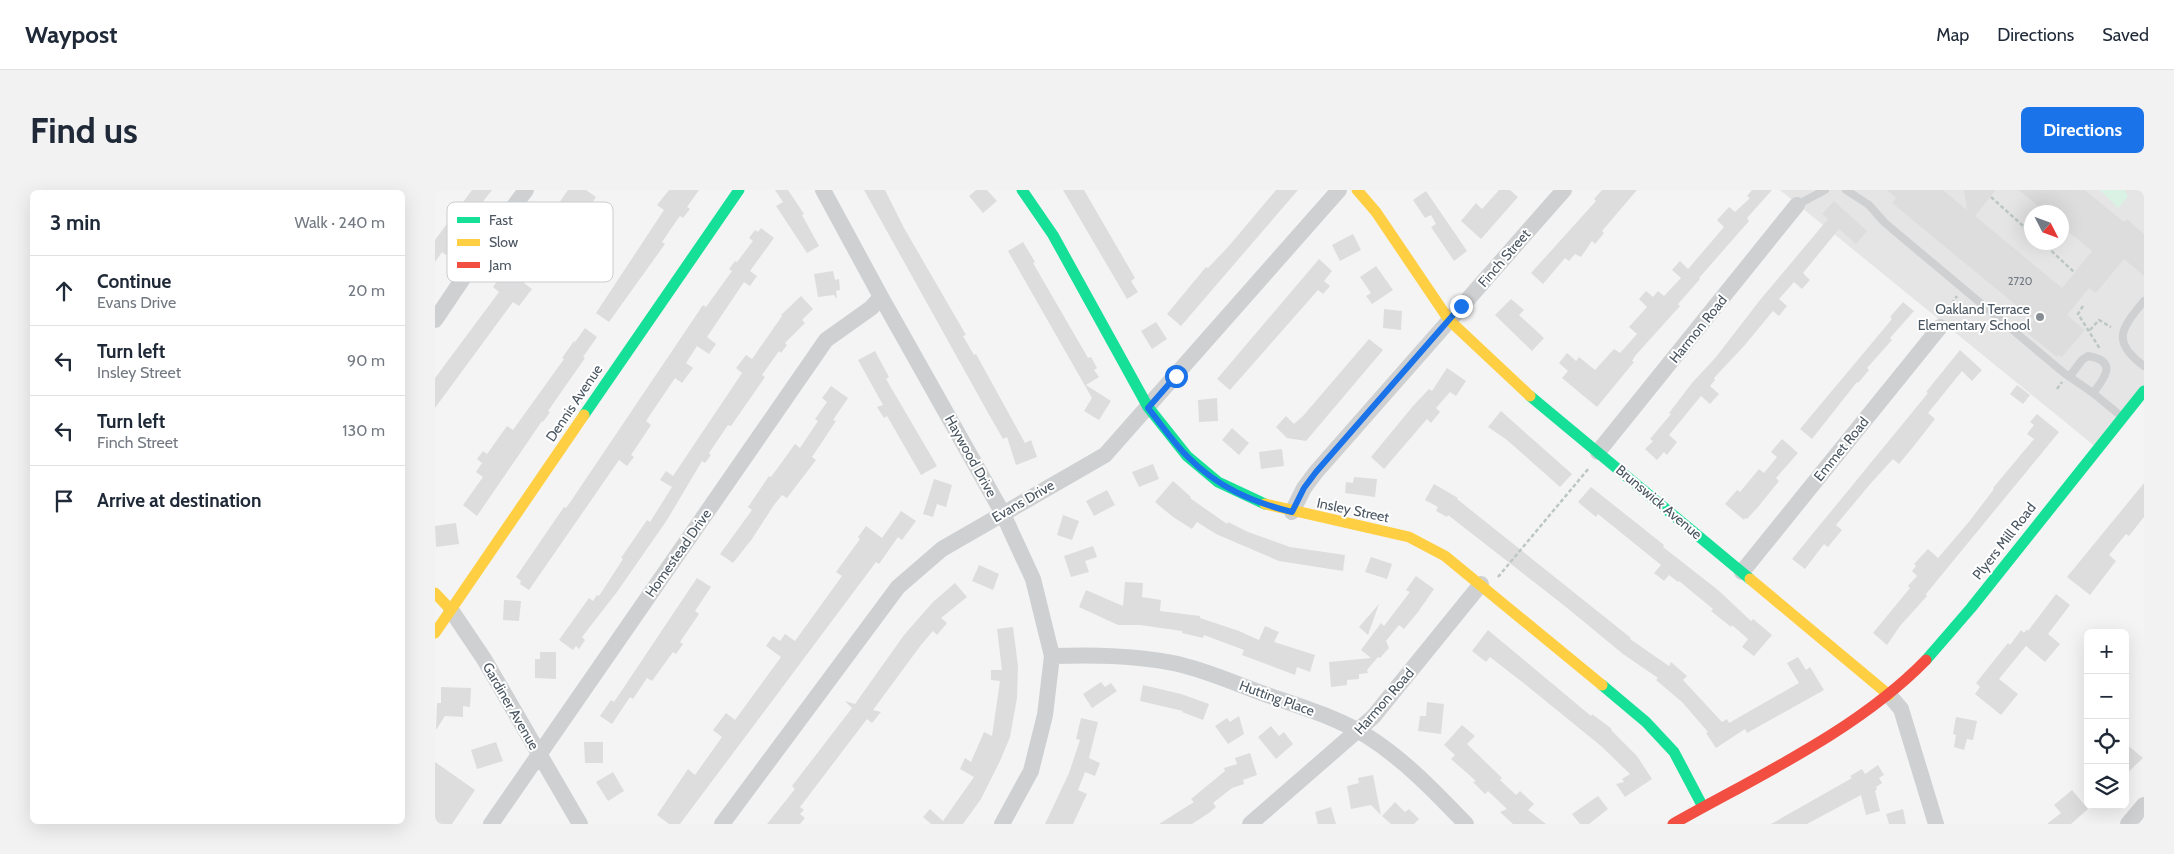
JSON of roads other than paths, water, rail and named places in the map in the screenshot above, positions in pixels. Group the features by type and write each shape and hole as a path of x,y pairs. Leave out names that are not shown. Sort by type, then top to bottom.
{"street":[{"path":"517,202 526,190"},
{"name":"Dennis Avenue","path":"435,633 739,190"},
{"name":"Haywood Drive","path":"823,190 881,298 1002,512 1033,579 1052,656 1045,715 1031,771 1002,824"},
{"name":"Insley Street","path":"1022,190 1053,235 1148,408 1187,456 1217,482 1259,503 1409,537 1445,556 1646,722 1674,752 1703,806"},
{"name":"Evans Drive","path":"722,824 898,587 941,548 1105,455 1339,190"},
{"name":"Brunswick Avenue","path":"1357,190 1375,212 1449,320 1512,381 1742,572 1885,698 1901,709 1936,824"},
{"name":"Finch Street","path":"1292,512 1304,488 1316,472 1564,190"},
{"name":"Harmon Road","path":"1598,452 1797,205"},
{"path":"435,320 461,282"},
{"name":"Homestead Drive","path":"491,824 826,340 871,308 881,298"},
{"name":"Emmet Road","path":"1742,572 1940,327"},
{"name":"Plyers Mill Road","path":"1673,824 1836,732 1868,722 1879,711 1885,698 1925,661 1971,608 2144,391"},
{"name":"Harmon Road","path":"1255,822 1373,717 1481,584"},
{"name":"Gardiner Avenue","path":"435,593 451,610 484,659 580,824"},
{"name":"Hutting Place","path":"1052,656 1111,654 1173,663 1217,675 1335,719 1359,731 1410,767 1466,824"},
{"path":"2127,824 2144,805"}],"lane":[{"path":"1797,205 1825,190"},
{"path":"1846,190 1869,205 1885,223 2064,373 2093,393 2122,418"},
{"path":"2144,301 2125,324 2123,332 2126,350 2144,366"},
{"path":"2070,376 2082,360 2088,356 2097,358 2105,365 2107,371 2106,376 2093,393"}],"place":[{"name":"Oakland Terrace Elementary School","path":"2040,317"}]}
